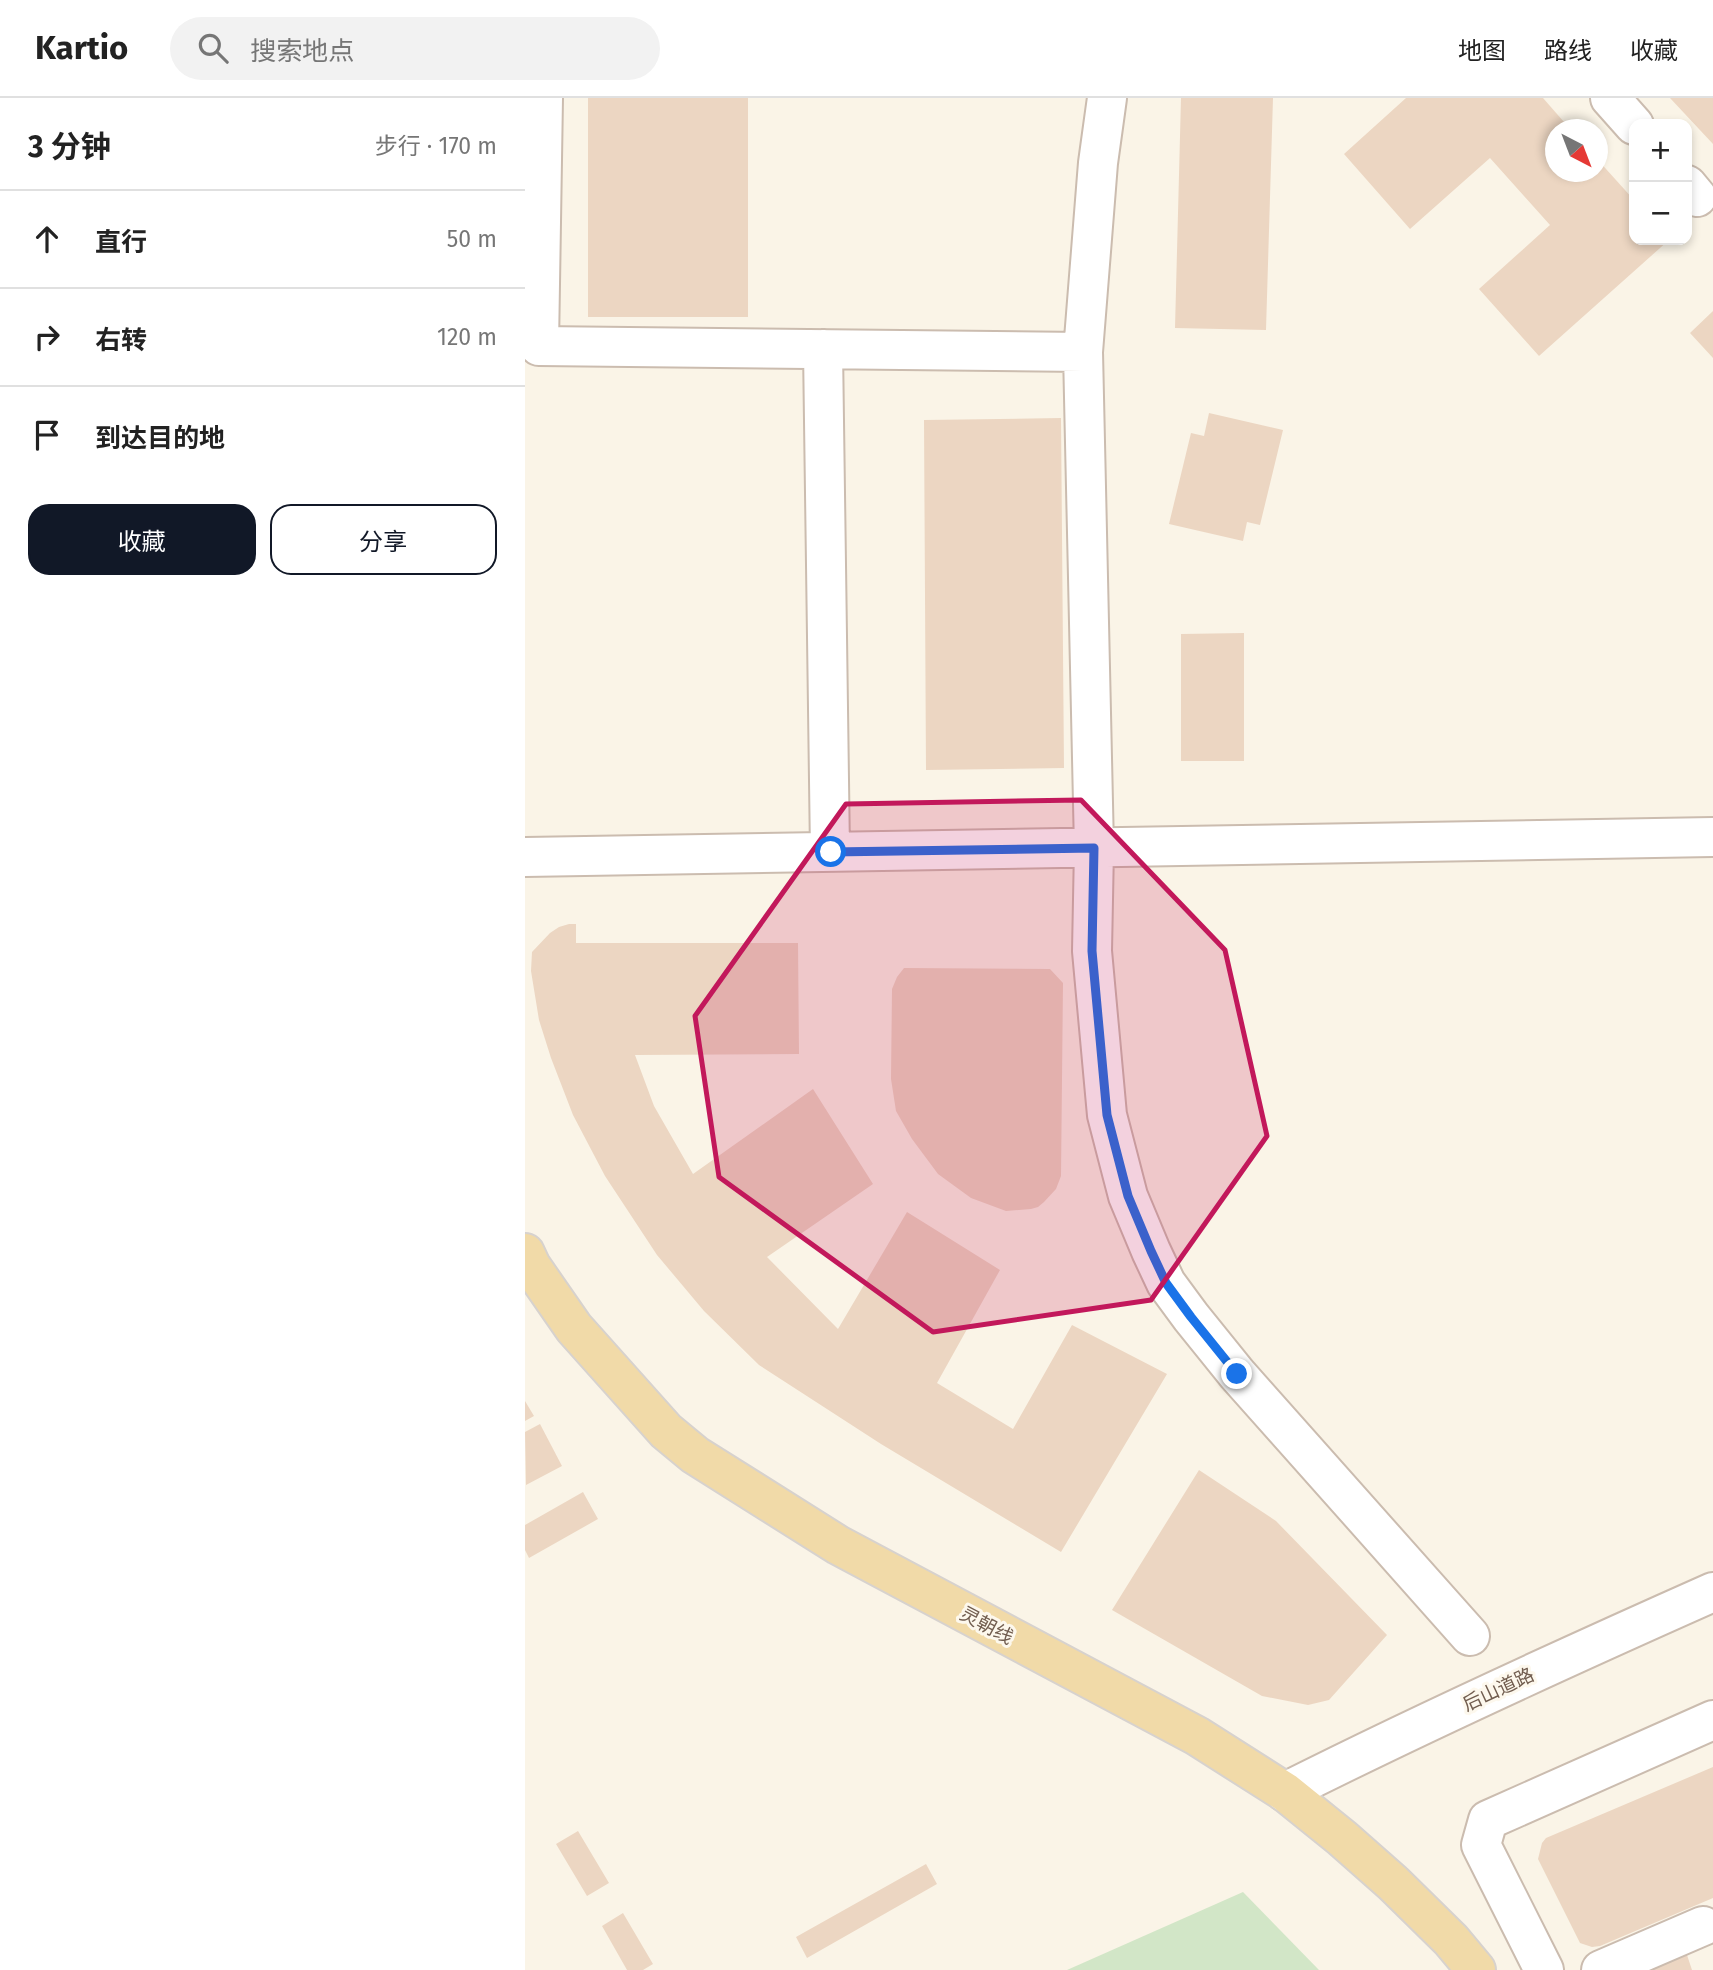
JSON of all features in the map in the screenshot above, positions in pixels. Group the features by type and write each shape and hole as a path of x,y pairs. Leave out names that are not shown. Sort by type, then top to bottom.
{"main road":[{"name":"灵朝线","path":"525,1253 574,1328 658,1423 695,1455 838,1545 1197,1736 1285,1792 1393,1884 1451,1940 1476,1970"}],"street":[{"path":"543,98 539,346 1083,352"},
{"path":"1107,98 1098,163 1083,352 1094,848 1092,951 1107,1115 1128,1196 1166,1283 1237,1374 1470,1636"},
{"path":"1610,98 1629,119"},
{"path":"823,349 831,852"},
{"path":"525,857 1713,838"},
{"name":"后山道路","path":"1285,1792 1494,1691 1713,1592"},
{"path":"1544,1970 1481,1845 1488,1820 1713,1720"},
{"path":"1601,1970 1710,1933"}],"highlighted area":[{"path":"1081,800 1225,950 1267,1136 1151,1300 933,1332 719,1177 695,1016 846,804"}],"green space":[{"path":"1243,1892 1319,1970 1067,1970"}],"building":[{"path":"588,98 748,98 748,317 588,317"},
{"path":"1181,98 1273,98 1266,330 1175,328"},
{"path":"1406,98 1543,98 1561,119 1545,119 1545,182 1608,182 1608,171 1629,194 1629,245 1663,245 1539,356 1479,289 1550,225 1490,158 1410,229 1344,154"},
{"path":"1670,98 1713,98 1713,144 1692,119"},
{"path":"1713,311 1713,358 1690,333"},
{"path":"1209,413 1283,430 1260,525 1247,522 1243,541 1169,524 1191,433 1204,436"},
{"path":"1061,418 1064,768 926,770 924,420"},
{"path":"1244,633 1244,761 1181,761 1181,634"},
{"path":"569,924 576,924 576,943 798,943 799,1054 635,1055 654,1106 693,1174 813,1089 873,1184 767,1257 838,1329 907,1212 1000,1270 937,1383 1013,1429 1072,1325 1167,1374 1061,1552 881,1444 759,1365 704,1311 657,1255 605,1176 573,1115 539,1020 531,971 532,952 550,933"},
{"path":"904,968 1050,969 1063,983 1061,1176 1056,1189 1038,1207 1006,1211 971,1198 938,1174 912,1139 896,1111 891,1079 892,989"},
{"path":"525,1401 534,1416 525,1421"},
{"path":"540,1424 562,1466 526,1485 525,1432"},
{"path":"1199,1470 1276,1521 1387,1635 1329,1700 1308,1705 1262,1696 1112,1610"},
{"path":"583,1492 598,1519 529,1558 525,1550 525,1525"},
{"path":"1713,1767 1713,1898 1600,1946 1592,1947 1580,1943 1538,1859 1542,1843 1546,1838"},
{"path":"578,1831 609,1883 587,1896 556,1844"},
{"path":"926,1864 937,1884 807,1958 796,1937"},
{"path":"623,1913 653,1964 643,1970 627,1970 602,1926"},
{"path":"1687,1955 1692,1970 1647,1970"}],"route":[{"path":"831,852 1094,848 1092,951 1107,1115 1128,1196 1166,1283 1237,1374"}]}
